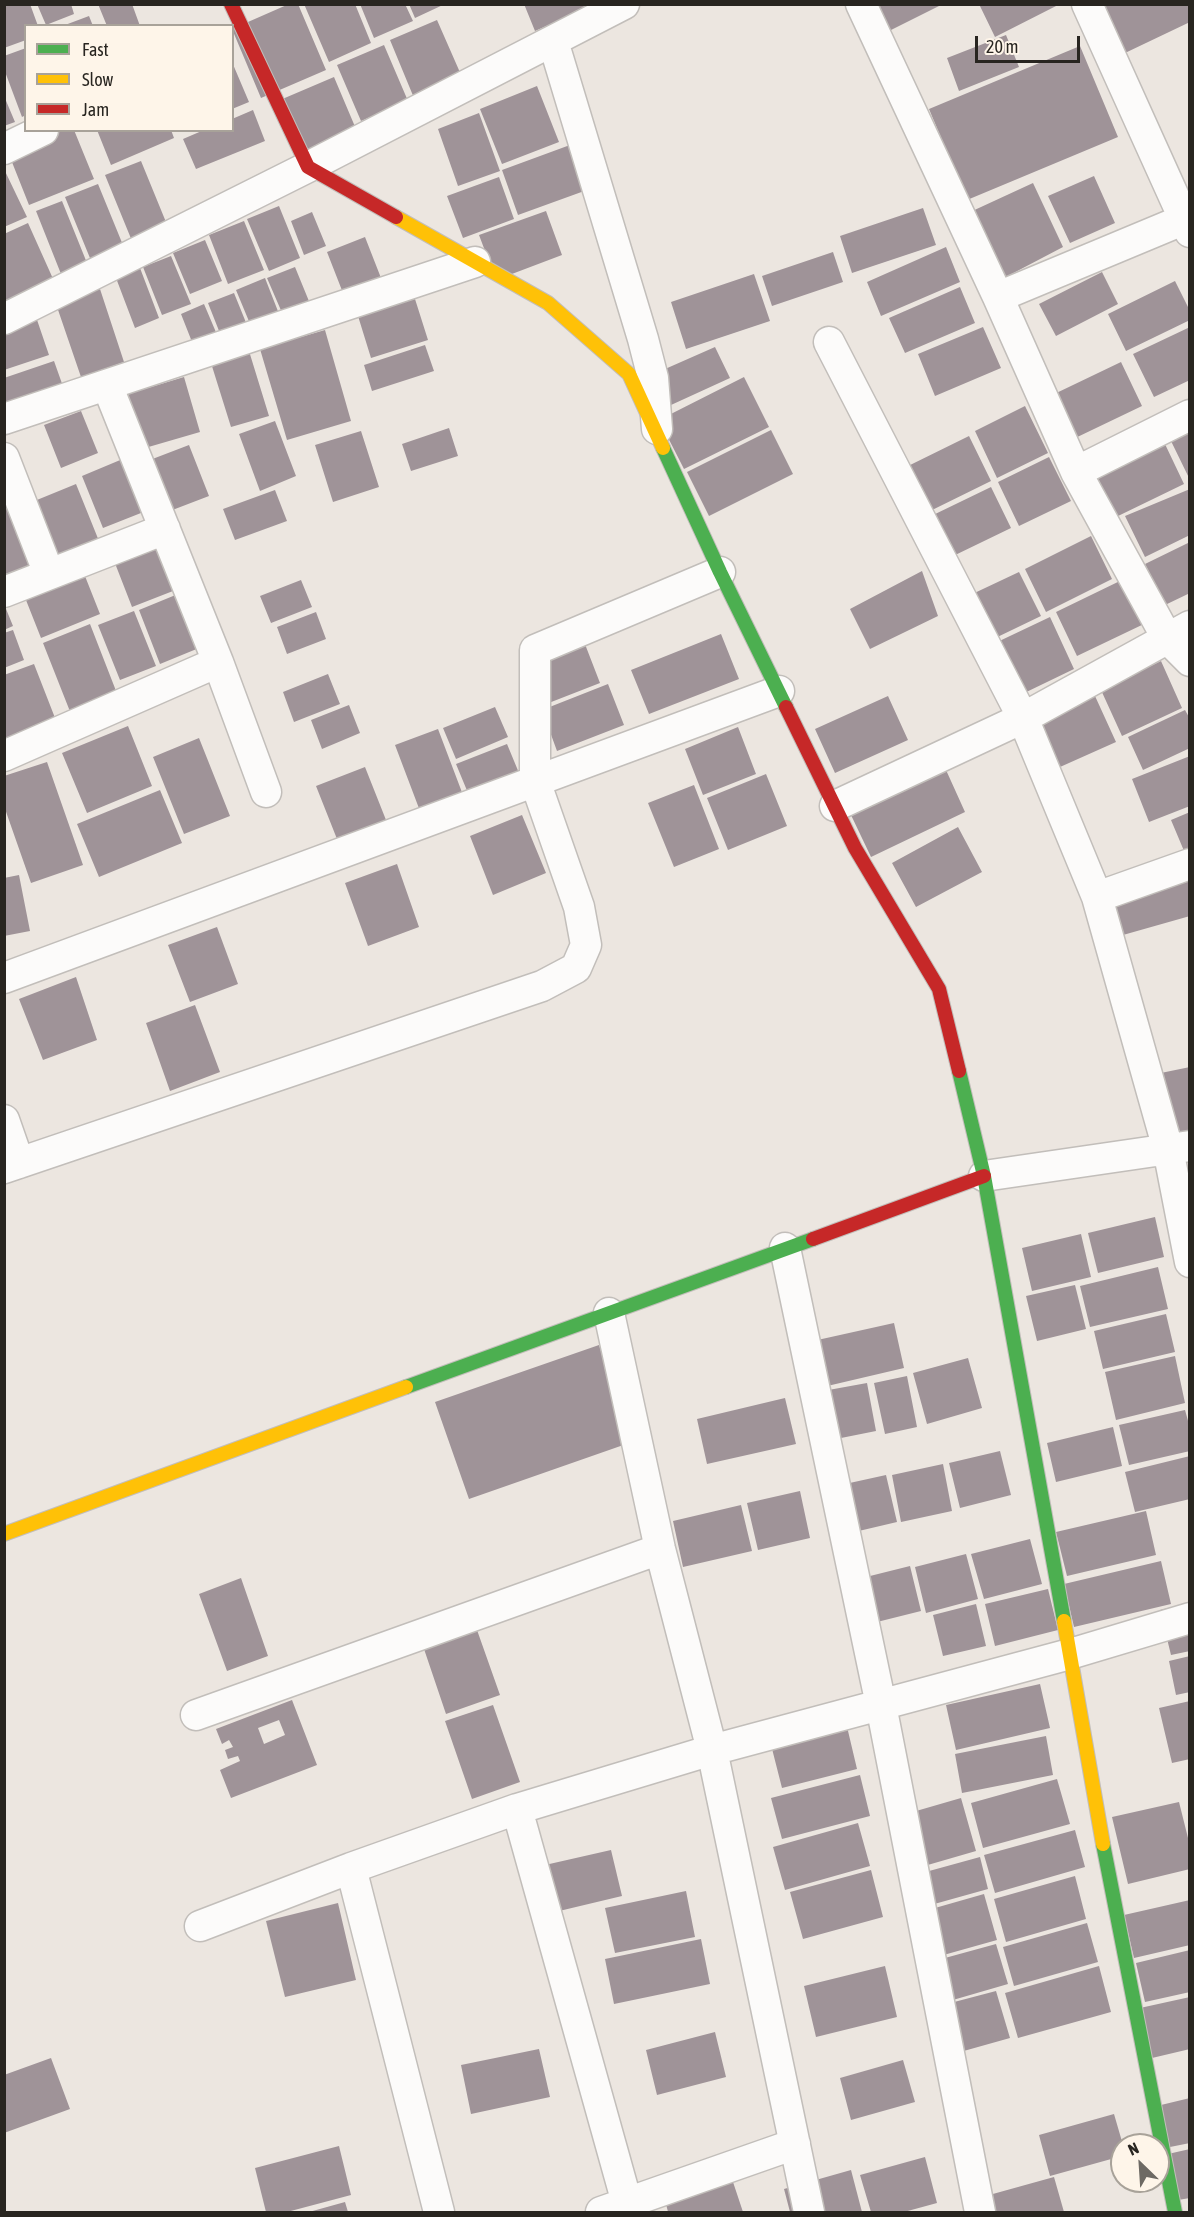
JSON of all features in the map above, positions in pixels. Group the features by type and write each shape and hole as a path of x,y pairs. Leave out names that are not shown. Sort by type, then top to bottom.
{"street":[{"path":"861,4 998,297 1076,472 1178,632 1190,661"},
{"path":"998,297 1187,223 1087,4"},
{"path":"231,5 239,37 308,167 548,303 629,374 720,572 855,848 939,989 984,1176 1103,1843 1175,2212"},
{"path":"4,320 308,167 553,41 616,6"},
{"path":"553,41 643,339 653,378 657,435"},
{"path":"4,149 39,132"},
{"path":"4,419 475,262"},
{"path":"829,342 1023,718 1097,897 1179,1148 1190,1262"},
{"path":"107,385 218,662 266,792"},
{"path":"1076,472 1190,415"},
{"path":"4,458 49,574"},
{"path":"4,592 165,529"},
{"path":"4,1120 12,1165 542,986 576,968 586,945 579,907 535,781 535,650 720,572"},
{"path":"835,806 1023,718 1178,632"},
{"path":"4,756 218,662"},
{"path":"4,978 778,692"},
{"path":"1097,897 1190,864"},
{"path":"4,1534 984,1176 1179,1148"},
{"path":"785,1248 881,1705 980,2212"},
{"path":"609,1313 660,1549 712,1750 809,2212"},
{"path":"196,1715 660,1549"},
{"path":"200,1926 351,1868 517,1809 712,1750 1070,1654 1190,1618"},
{"path":"517,1809 614,2208 795,2144"},
{"path":"351,1868 439,2212"}],"building":[{"path":"4,4 30,4 37,24 24,24 24,41 4,48"},
{"path":"37,4 71,4 74,14 46,24"},
{"path":"98,4 132,4 139,24 106,24"},
{"path":"289,4 298,4 326,70 261,98 234,34 234,28"},
{"path":"304,4 355,4 371,43 329,62"},
{"path":"360,4 405,4 413,21 374,38"},
{"path":"409,4 445,4 415,18"},
{"path":"524,4 589,4 590,7 535,31"},
{"path":"871,4 943,4 885,33"},
{"path":"979,4 1060,4 995,37"},
{"path":"1102,4 1190,4 1190,22 1125,53"},
{"path":"89,16 92,24 68,24"},
{"path":"437,20 462,77 414,98 390,40"},
{"path":"1006,35 1019,67 959,91 947,58"},
{"path":"384,45 408,101 361,121 337,65"},
{"path":"1080,46 1118,137 967,200 929,109"},
{"path":"24,49 24,116 22,117 4,69 4,56"},
{"path":"234,67 249,102 234,108"},
{"path":"334,77 356,129 295,155 273,103"},
{"path":"537,86 559,142 502,164 480,109"},
{"path":"4,96 15,122 4,126"},
{"path":"253,110 265,141 196,169 183,139 199,132 234,132 234,118"},
{"path":"479,113 500,171 458,186 438,129"},
{"path":"42,132 75,132 94,179 29,205 6,147"},
{"path":"98,132 172,132 174,138 111,165"},
{"path":"570,145 587,190 518,215 502,170"},
{"path":"141,161 168,227 132,241 105,175"},
{"path":"4,169 27,217 4,227"},
{"path":"1094,176 1115,223 1070,243 1048,196"},
{"path":"499,177 514,219 463,238 447,196"},
{"path":"1033,183 1063,247 1002,279 968,213"},
{"path":"98,184 125,250 92,263 65,197"},
{"path":"62,201 89,268 63,279 36,211"},
{"path":"279,206 300,258 269,271 247,219"},
{"path":"923,208 936,245 852,273 840,236"},
{"path":"546,211 562,255 496,280 479,235"},
{"path":"312,212 326,246 304,255 291,221"},
{"path":"244,221 264,270 228,284 209,235"},
{"path":"28,223 54,281 5,303 4,234"},
{"path":"365,237 381,278 343,293 327,252"},
{"path":"205,240 222,281 190,294 173,253"},
{"path":"946,247 960,282 881,316 867,282"},
{"path":"833,252 843,282 772,306 762,276"},
{"path":"171,256 191,304 162,315 143,267"},
{"path":"295,267 313,311 286,322 267,278"},
{"path":"140,268 159,318 135,328 116,278"},
{"path":"1102,272 1118,304 1056,336 1039,304"},
{"path":"754,274 770,321 686,349 671,302"},
{"path":"265,278 281,319 253,331 236,290"},
{"path":"1175,281 1190,311 1190,320 1126,351 1108,314"},
{"path":"960,287 975,323 905,353 889,318"},
{"path":"100,289 124,362 81,377 56,304"},
{"path":"234,293 249,330 223,341 208,303"},
{"path":"415,299 428,340 371,358 358,316"},
{"path":"204,304 218,337 194,347 181,314"},
{"path":"35,314 49,355 4,370 4,324"},
{"path":"983,327 1001,368 935,396 918,354"},
{"path":"1190,327 1190,380 1154,397 1133,354"},
{"path":"325,330 351,421 287,440 260,349"},
{"path":"425,345 434,371 372,391 364,365"},
{"path":"715,347 730,378 671,405 656,373"},
{"path":"249,351 269,416 231,427 211,363"},
{"path":"54,361 65,392 4,408 4,378"},
{"path":"1121,362 1142,406 1069,441 1048,397"},
{"path":"184,377 200,432 145,448 128,394"},
{"path":"744,377 769,427 684,469 659,420"},
{"path":"1025,406 1048,453 997,478 975,431"},
{"path":"81,411 98,453 61,468 44,425"},
{"path":"275,421 296,476 260,491 239,434"},
{"path":"449,428 458,456 411,471 402,444"},
{"path":"771,430 793,474 709,516 687,472"},
{"path":"361,431 379,487 333,502 315,445"},
{"path":"1190,431 1190,480 1171,441"},
{"path":"969,436 991,481 924,514 902,469"},
{"path":"1164,442 1184,484 1116,517 1096,476"},
{"path":"189,445 209,496 162,514 142,463"},
{"path":"1049,457 1071,501 1019,526 998,482"},
{"path":"125,458 146,511 103,528 82,476"},
{"path":"76,484 101,546 56,563 32,502"},
{"path":"991,487 1011,528 949,558 929,517"},
{"path":"1190,489 1190,535 1145,557 1125,516"},
{"path":"275,490 287,521 235,540 223,509"},
{"path":"13,507 38,571 4,585 4,510"},
{"path":"1091,536 1112,579 1046,612 1025,569"},
{"path":"152,537 173,591 132,607 111,553"},
{"path":"1190,542 1190,593 1165,605 1145,564"},
{"path":"81,566 100,614 41,638 22,590"},
{"path":"922,571 938,616 870,649 850,609"},
{"path":"1019,572 1041,616 987,642 966,597"},
{"path":"1124,579 1146,623 1077,656 1056,612"},
{"path":"301,580 312,607 271,623 260,596"},
{"path":"178,594 199,648 160,664 139,610"},
{"path":"4,604 13,626 4,630"},
{"path":"134,611 156,666 120,680 98,625"},
{"path":"316,612 326,639 287,654 277,627"},
{"path":"1050,617 1074,669 1016,697 991,645"},
{"path":"90,624 118,696 71,714 43,643"},
{"path":"13,630 24,660 4,668 4,633"},
{"path":"721,634 739,679 649,714 631,670"},
{"path":"583,639 600,683 541,706 524,663"},
{"path":"1161,661 1182,708 1122,736 1101,690"},
{"path":"34,664 57,723 7,742 4,736 4,675"},
{"path":"328,674 340,704 294,722 283,692"},
{"path":"608,684 624,725 557,751 542,710"},
{"path":"888,696 908,740 835,773 815,729"},
{"path":"1095,696 1116,742 1060,767 1039,721"},
{"path":"349,705 360,733 322,749 311,720"},
{"path":"495,707 508,737 456,759 443,728"},
{"path":"1185,710 1190,719 1190,748 1143,770 1128,737"},
{"path":"128,726 152,786 87,813 62,753"},
{"path":"738,727 756,774 703,795 685,749"},
{"path":"438,729 463,795 420,811 395,745"},
{"path":"199,738 230,816 184,834 153,757"},
{"path":"507,744 519,773 468,793 456,764"},
{"path":"1190,756 1190,806 1149,822 1132,779"},
{"path":"47,762 83,865 31,883 4,806 4,776"},
{"path":"365,767 386,820 337,839 316,786"},
{"path":"946,770 965,812 871,857 851,815"},
{"path":"766,774 787,826 728,850 707,798"},
{"path":"694,785 719,849 674,867 648,803"},
{"path":"160,790 182,843 99,877 77,824"},
{"path":"1190,812 1190,856 1187,858 1171,820"},
{"path":"522,815 546,873 493,895 470,836"},
{"path":"958,827 982,872 916,907 892,863"},
{"path":"397,864 419,927 368,946 345,883"},
{"path":"1190,867 1190,916 1123,935 1110,890"},
{"path":"19,875 30,931 4,936 4,878"},
{"path":"217,927 238,984 190,1002 168,945"},
{"path":"76,977 97,1040 43,1060 19,999"},
{"path":"195,1005 220,1072 170,1091 146,1023"},
{"path":"1190,1067 1190,1131 1169,1135 1156,1074"},
{"path":"1155,1217 1164,1257 1098,1273 1088,1233"},
{"path":"1081,1234 1091,1277 1032,1291 1022,1248"},
{"path":"1158,1267 1168,1309 1090,1327 1080,1286"},
{"path":"1075,1285 1086,1329 1037,1341 1026,1296"},
{"path":"1166,1314 1175,1352 1103,1369 1094,1331"},
{"path":"894,1323 904,1368 823,1387 813,1341"},
{"path":"599,1345 632,1442 469,1499 435,1402"},
{"path":"1175,1356 1185,1403 1116,1420 1105,1372"},
{"path":"968,1358 982,1408 927,1424 913,1373"},
{"path":"907,1376 917,1427 885,1434 874,1383"},
{"path":"867,1383 876,1431 831,1440 823,1391"},
{"path":"785,1398 796,1444 707,1464 697,1419"},
{"path":"1185,1410 1190,1428 1190,1451 1129,1465 1119,1425"},
{"path":"1113,1427 1122,1466 1056,1482 1047,1443"},
{"path":"1000,1451 1011,1495 960,1508 949,1463"},
{"path":"1190,1456 1190,1499 1135,1512 1125,1472"},
{"path":"943,1464 952,1511 901,1522 892,1475"},
{"path":"886,1475 897,1522 846,1534 836,1486"},
{"path":"800,1491 810,1538 758,1550 747,1503"},
{"path":"741,1505 752,1551 683,1567 673,1521"},
{"path":"1146,1511 1156,1555 1067,1576 1056,1532"},
{"path":"1030,1539 1042,1584 984,1599 971,1554"},
{"path":"966,1554 978,1599 926,1613 915,1567"},
{"path":"1161,1561 1171,1604 1074,1627 1064,1584"},
{"path":"910,1566 921,1611 873,1623 862,1578"},
{"path":"241,1578 268,1656 227,1671 199,1594"},
{"path":"1048,1589 1058,1630 995,1646 985,1604"},
{"path":"1190,1603 1190,1651 1171,1655 1160,1610"},
{"path":"976,1604 986,1646 943,1656 933,1615"},
{"path":"477,1630 500,1695 446,1714 424,1649"},
{"path":"1190,1656 1190,1692 1176,1695 1169,1661"},
{"path":"1040,1684 1050,1728 956,1750 946,1705"},
{"path":"292,1700 317,1765 231,1798 220,1770 240,1761 238,1756 228,1759 225,1750 233,1747 229,1740 222,1744 216,1729","holes":["279,1720 285,1735 264,1744 258,1728"]},
{"path":"1190,1701 1190,1759 1172,1763 1159,1708"},
{"path":"493,1705 520,1782 472,1799 445,1721"},
{"path":"844,1714 857,1769 782,1788 768,1733"},
{"path":"1046,1736 1053,1775 962,1793 955,1754"},
{"path":"860,1775 870,1816 782,1839 771,1798"},
{"path":"1057,1779 1070,1824 983,1848 971,1803"},
{"path":"961,1798 976,1851 907,1871 892,1818"},
{"path":"1179,1802 1190,1846 1190,1869 1128,1884 1112,1817"},
{"path":"858,1823 870,1866 785,1890 773,1847"},
{"path":"1075,1830 1085,1867 995,1893 984,1855"},
{"path":"611,1850 622,1896 555,1912 545,1865"},
{"path":"980,1857 988,1889 920,1908 911,1876"},
{"path":"871,1870 883,1917 803,1939 790,1892"},
{"path":"1075,1876 1086,1919 1006,1942 994,1899"},
{"path":"686,1891 695,1937 615,1953 605,1908"},
{"path":"984,1894 997,1940 940,1956 928,1910"},
{"path":"1190,1900 1190,1945 1134,1958 1124,1915"},
{"path":"338,1903 356,1980 285,1997 266,1921"},
{"path":"1087,1923 1098,1962 1014,1986 1003,1947"},
{"path":"701,1939 710,1984 614,2004 605,1959"},
{"path":"996,1944 1008,1984 946,2002 934,1961"},
{"path":"1190,1950 1190,1992 1145,2002 1136,1963"},
{"path":"885,1966 897,2017 816,2037 804,1986"},
{"path":"1099,1966 1111,2012 1018,2038 1005,1993"},
{"path":"996,1991 1010,2038 953,2054 939,2006"},
{"path":"1190,1997 1190,2049 1152,2058 1140,2008"},
{"path":"715,2032 726,2077 657,2095 646,2050"},
{"path":"539,2049 550,2097 471,2114 461,2065"},
{"path":"51,2058 70,2109 4,2133 4,2075"},
{"path":"903,2060 915,2102 851,2120 840,2078"},
{"path":"1190,2098 1190,2143 1170,2147 1170,2133 1167,2133 1161,2105"},
{"path":"1114,2114 1120,2133 1110,2133 1110,2159 1050,2176 1039,2135"},
{"path":"339,2146 351,2195 287,2212 266,2212 255,2168"},
{"path":"1190,2149 1190,2198 1178,2200 1170,2154"},
{"path":"925,2157 937,2203 904,2212 871,2212 860,2175"},
{"path":"851,2170 862,2212 790,2212 784,2189"},
{"path":"1054,2177 1064,2212 986,2212 982,2197"},
{"path":"733,2182 743,2212 668,2212 666,2204"},
{"path":"345,2202 348,2212 309,2212"}],"traffic: fast":[{"path":"663,448 786,707"},
{"path":"959,1071 984,1176 1064,1621"},
{"path":"406,1387 813,1239"},
{"path":"1103,1844 1175,2212"}],"traffic: slow":[{"path":"396,217 548,303 629,374 663,448"},
{"path":"4,1534 406,1387"},
{"path":"1064,1621 1103,1844"}],"traffic: jam":[{"path":"231,4 308,167 396,217"},
{"path":"786,707 855,848 939,989 959,1071"},
{"path":"813,1239 984,1176"}]}
